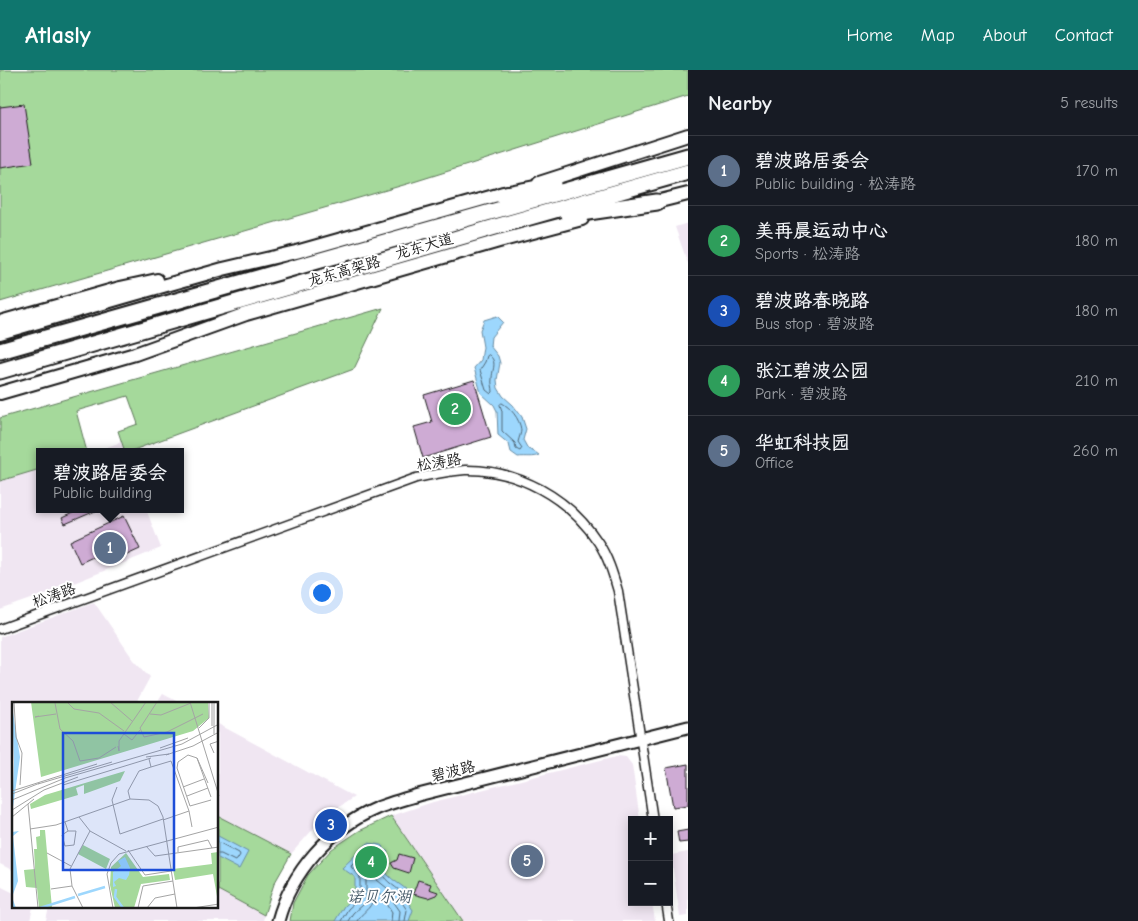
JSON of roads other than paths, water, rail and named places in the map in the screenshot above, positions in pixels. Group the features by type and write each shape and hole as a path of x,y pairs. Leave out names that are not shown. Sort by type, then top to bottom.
{"highway":[{"name":"龙东高架路","path":"3,350 688,156"},
{"path":"501,195 643,168"},
{"name":"龙东高架路","path":"0,371 688,172"},
{"path":"510,223 657,202"},
{"path":"0,378 92,344"}],"main road":[{"name":"龙东大道","path":"0,333 224,269 296,252 476,200 501,195 688,135"},
{"name":"龙东大道","path":"0,393 135,354 255,312 507,238 688,194"},
{"path":"0,322 120,288 154,280 224,269"}],"street":[{"name":"松涛路","path":"0,629 416,478 465,470 511,476 534,485 554,496 586,526 607,558 618,591 653,816"},
{"name":"碧波路","path":"278,921 287,895 313,855 348,824 362,816 389,804 418,795 688,727"},
{"path":"667,906 669,921"}],"water":[{"path":"497,316 503,322 491,337 490,346 498,356 500,363 497,380 498,388 522,417 526,429 523,440 528,449 539,455 537,456 518,457 511,452 509,444 498,435 497,411 494,405 481,393 474,368 481,360 483,347 480,330 484,320"},
{"path":"219,837 248,852 239,869 219,859"},
{"name":"诺贝尔湖","path":"368,843 381,845 388,852 383,863 384,867 390,877 408,891 403,895 413,910 409,921 335,921 344,906 355,896 355,877 342,868"}],"place":[{"name":"美再晨运动中心","path":"455,409"},
{"name":"碧波路居委会","path":"110,548"},
{"name":"碧波路春晓路","path":"331,825"},
{"name":"华虹科技园","path":"527,861"},
{"name":"张江碧波公园","path":"371,862"}]}
